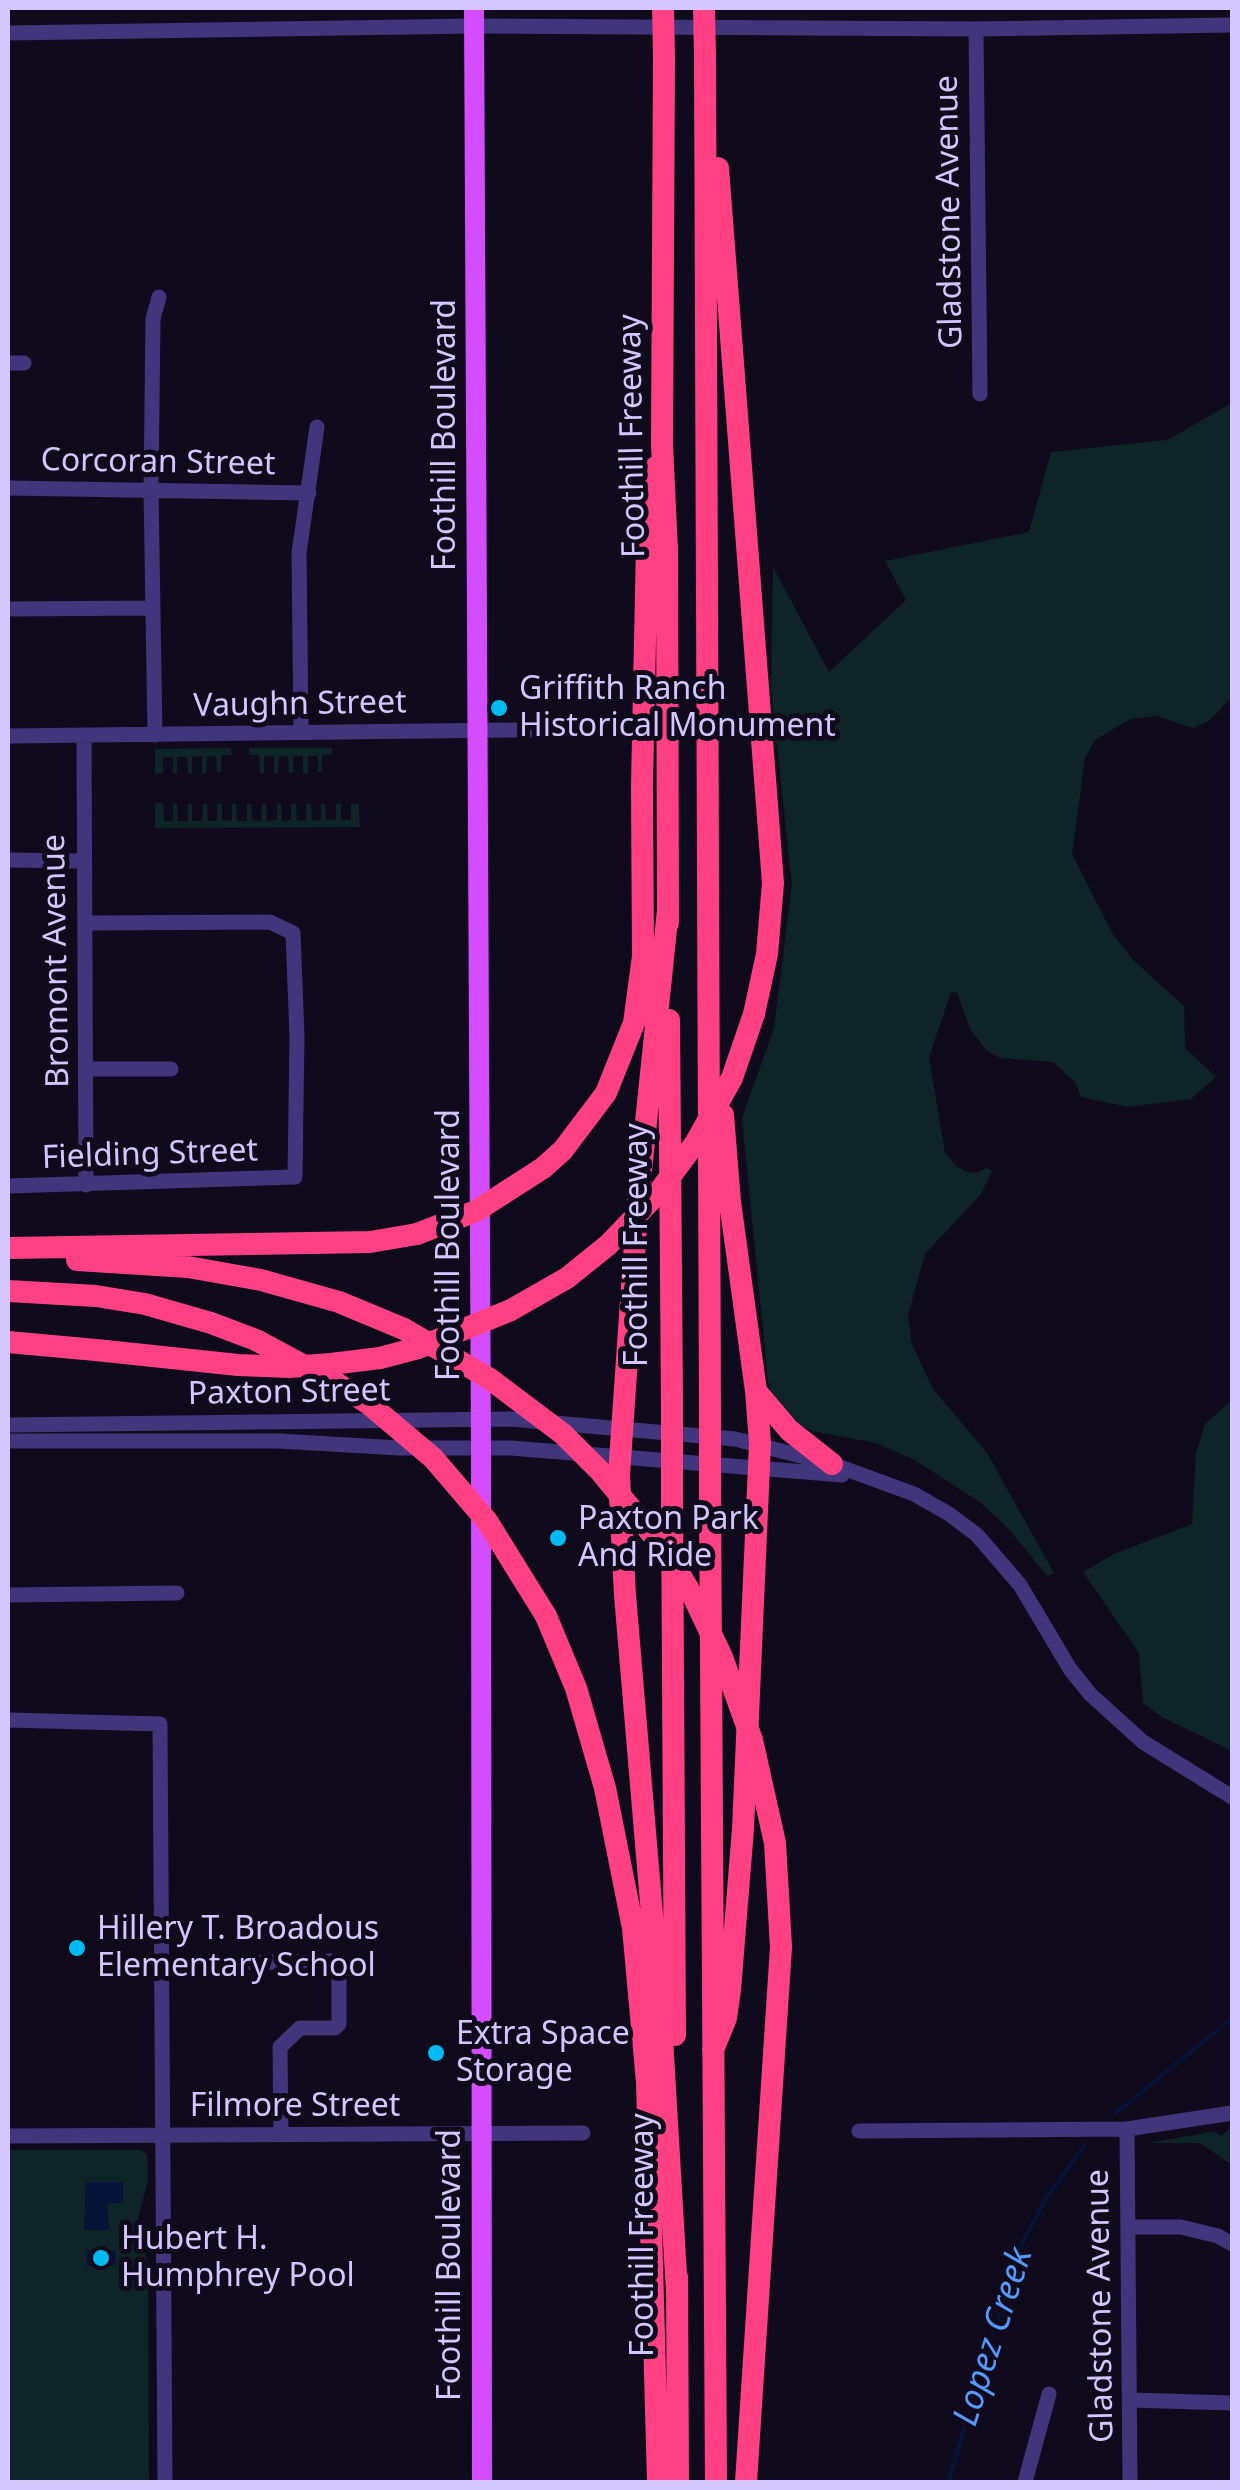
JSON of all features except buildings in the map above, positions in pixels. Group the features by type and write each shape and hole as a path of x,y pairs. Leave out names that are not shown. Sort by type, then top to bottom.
{"highway":[{"name":"Foothill Freeway","path":"663,8 662,444 668,550 678,2482"},
{"path":"704,8 716,2482"},
{"path":"8,1342 238,1366 331,1364 418,1348 511,1310 567,1278 608,1245 658,1194 696,1142 732,1078 754,1014 767,954 773,884 720,184 705,56"},
{"path":"8,1248 370,1242 417,1234 476,1212 543,1168 563,1150 606,1093 634,1023 643,956 648,497 662,444"},
{"path":"668,910 638,1199 620,1457 625,1596 661,2021 677,2292"},
{"path":"708,912 719,966 723,1124 756,1390 758,1455 742,1829 728,2004 713,2050"},
{"path":"8,1258 188,1267 261,1280 339,1302 404,1329 490,1379 563,1434 611,1484 666,1552 695,1600 722,1657 752,1740 776,1843 781,1948 746,2482"},
{"path":"8,1291 96,1296 144,1304 256,1340 330,1380 368,1404 433,1458 487,1521 546,1616 576,1688 604,1788 633,1928 647,2082 658,2482"},
{"path":"756,1390 789,1430 832,1464"}],"main road":[{"name":"Foothill Boulevard","path":"474,17 482,1448 482,2482"}],"street":[{"path":"1112,8 1112,26"},
{"path":"8,33 474,17 976,28 1232,26"},
{"name":"Gladstone Avenue","path":"976,28 980,394"},
{"path":"155,735 151,490 153,319 159,298"},
{"path":"301,732 299,554 318,427"},
{"name":"Corcoran Street","path":"8,488 308,492"},
{"path":"8,609 153,608"},
{"name":"Vaughn Street","path":"8,736 593,729"},
{"name":"Bromont Avenue","path":"84,736 86,1185"},
{"path":"8,860 83,861"},
{"name":"Fielding Street","path":"8,1186 295,1178 293,933 270,922 86,924"},
{"path":"86,1069 171,1069"},
{"name":"Paxton Street","path":"8,1425 481,1419 621,1428 864,1477"},
{"name":"Paxton Street","path":"8,1441 279,1441 620,1457 758,1455 832,1464 928,1501 977,1535 1020,1585 1070,1669 1090,1694 1143,1742 1232,1797"},
{"path":"8,1596 178,1594"},
{"path":"8,1720 160,1724 166,2482"},
{"path":"162,1964 330,1961 339,1966 340,2024 335,2028 300,2028 280,2048 281,2135"},
{"path":"858,2130 1127,2129 1232,2113"},
{"name":"Gladstone Avenue","path":"1127,2129 1130,2482"},
{"name":"Filmore Street","path":"8,2136 583,2133"},
{"path":"1129,2227 1181,2227 1218,2236 1232,2244"},
{"path":"1025,2482 1050,2394"},
{"path":"1130,2400 1232,2403"}],"green space":[{"path":"1232,403 1232,697 1209,721 1193,728 1157,716 1130,719 1095,740 1085,758 1072,854 1112,933 1133,960 1184,1006 1185,1048 1216,1077 1191,1099 1128,1107 1081,1097 1076,1083 1053,1062 1000,1058 986,1050 970,1029 957,993 951,992 929,1057 945,1153 967,1172 987,1168 992,1171 981,1194 925,1254 908,1315 911,1342 933,1389 987,1453 1054,1573 1047,1576 1009,1529 981,1503 913,1459 876,1443 812,1431 795,1423 775,1402 768,1381 742,1118 774,1028 792,884 771,689 773,567 829,672 906,600 885,561 1029,532 1051,452 1167,440"},
{"path":"231,748 232,755 221,755 221,772 217,772 216,756 207,757 206,773 202,774 202,756 192,757 192,773 188,774 187,757 177,757 177,773 173,774 173,757 163,757 163,773 155,774 155,749"},
{"path":"249,748 332,748 332,754 322,755 322,771 318,772 318,756 308,756 308,773 303,773 303,756 293,756 293,773 289,773 288,756 279,756 278,773 274,773 274,756 264,756 264,773 260,773 259,755 249,755"},
{"path":"155,803 163,803 164,821 173,821 173,804 177,804 178,821 188,821 188,804 192,804 192,821 202,821 203,804 207,804 208,821 217,821 217,804 222,804 222,821 232,820 232,804 236,804 237,821 247,821 247,804 251,804 252,820 261,821 262,804 266,804 267,821 277,820 277,804 281,804 282,821 291,820 291,804 296,804 297,821 306,820 306,804 311,804 312,821 321,820 321,804 325,804 326,820 336,820 336,804 341,803 341,820 351,820 351,804 359,803 360,827 155,828"},
{"path":"1232,1400 1232,1751 1162,1717 1143,1703 1139,1653 1083,1572 1114,1554 1192,1524 1196,1453 1205,1424"},
{"path":"1232,2127 1232,2165 1200,2143 1149,2143 1215,2131 1221,2136"},
{"path":"8,2150 140,2150 147,2154 148,2180 137,2222 148,2265 149,2482 8,2482"}],"water":[{"path":"86,2182 123,2182 123,2203 107,2204 109,2230 84,2230"},
{"name":"Hubert H. Humphrey Pool","path":"86,2250 116,2251 116,2265 87,2267"}],"waterway":[{"name":"Lopez Creek","path":"1116,2113 1232,2018"},
{"name":"Lopez Creek","path":"948,2482 1020,2247 1047,2197 1084,2146"}],"place":[{"name":"Griffith Ranch Historical Monument","path":"499,708"},
{"name":"Paxton Park And Ride","path":"558,1538"},
{"name":"Hillery T. Broadous Elementary School","path":"77,1948"},
{"name":"Extra Space Storage","path":"436,2053"},
{"name":"Hubert H. Humphrey Pool","path":"101,2258"}]}
